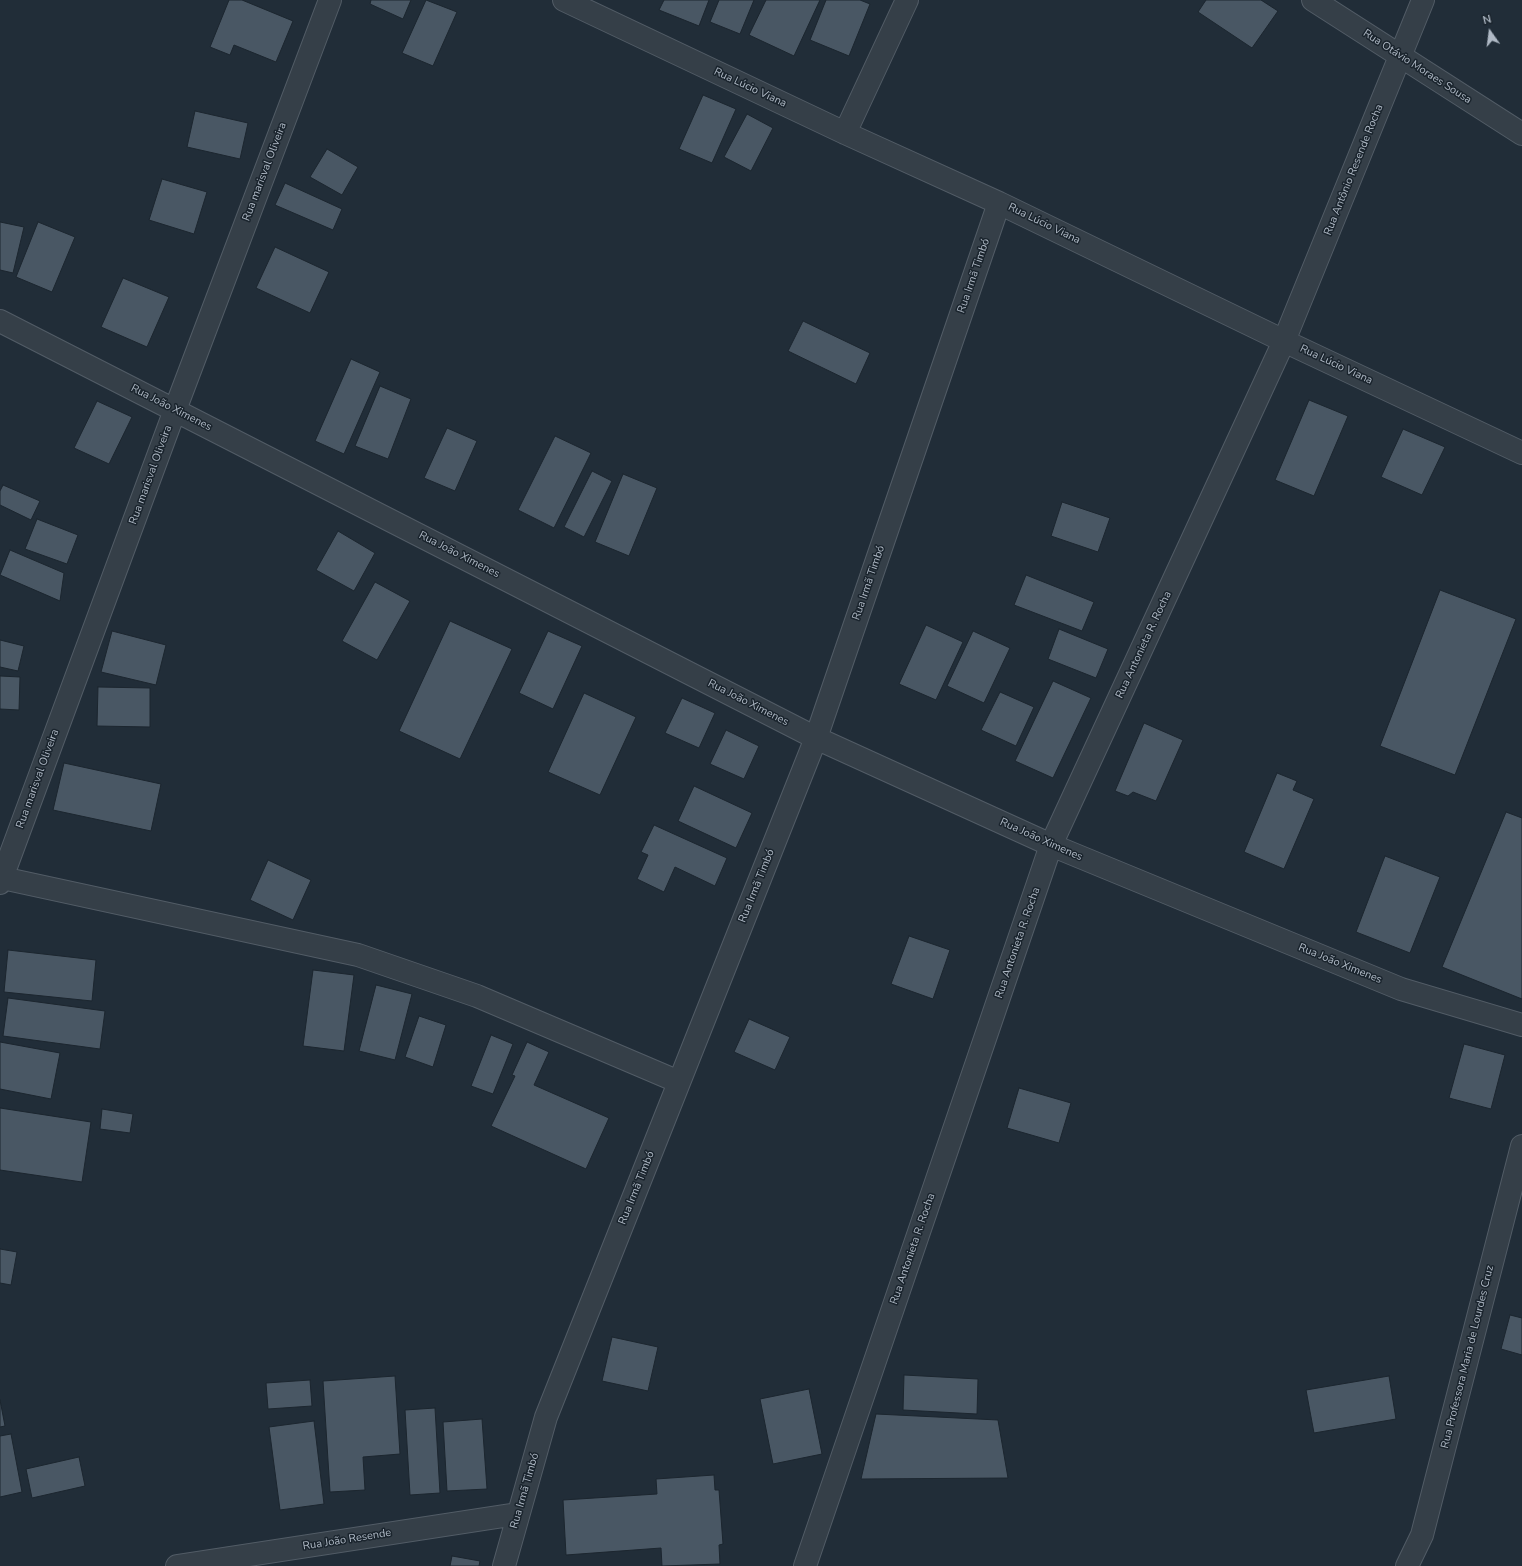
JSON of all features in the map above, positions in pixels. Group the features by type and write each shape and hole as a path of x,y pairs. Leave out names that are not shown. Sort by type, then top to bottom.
{"street":[{"name":"Rua marisval Oliveira","path":"1,881 175,410 330,0"},
{"name":"Rua Lúcio Viana","path":"564,0 845,133 999,202 1284,341 1522,453"},
{"path":"845,133 907,0"},
{"name":"Rua Otávio Moraes Sousa","path":"1313,0 1522,134"},
{"name":"Rua Antônio Resende Rocha","path":"1284,341 1423,0"},
{"name":"Rua Irmã Timbó","path":"504,1566 546,1417 816,738 999,202"},
{"name":"Rua João Ximenes","path":"0,320 816,738 1051,845 1401,989 1522,1025"},
{"name":"Rua Antonieta R. Rocha","path":"805,1566 1051,845 1284,341"},
{"path":"1,881 358,955 477,996 679,1082"},
{"name":"Rua Professora Maria de Lourdes Cruz","path":"1407,1566 1422,1535 1522,1146"},
{"name":"Rua João Resende","path":"177,1566 518,1514"}],"building":[{"path":"229,0 242,0 293,21 276,62 234,45 230,55 210,47"},
{"path":"371,0 411,0 403,19 370,4"},
{"path":"426,0 457,12 433,66 402,53"},
{"path":"664,0 709,0 699,26 659,10"},
{"path":"719,0 754,0 740,34 710,22"},
{"path":"766,0 820,0 794,56 749,35"},
{"path":"826,0 860,0 870,4 849,56 810,40"},
{"path":"1206,0 1261,0 1278,11 1252,48 1198,12"},
{"path":"703,95 736,109 712,163 679,149"},
{"path":"195,111 248,123 240,159 187,147"},
{"path":"747,114 773,128 751,171 724,157"},
{"path":"327,149 358,167 342,195 310,177"},
{"path":"162,179 207,192 194,234 149,220"},
{"path":"285,183 342,209 333,230 275,205"},
{"path":"0,222 24,227 13,273 0,270"},
{"path":"38,222 75,237 52,292 16,277"},
{"path":"275,247 329,272 310,313 256,288"},
{"path":"123,278 169,297 147,347 101,327"},
{"path":"803,321 870,353 856,384 788,351"},
{"path":"351,359 380,372 344,454 315,441"},
{"path":"380,386 411,399 388,459 355,446"},
{"path":"1309,400 1348,416 1314,496 1275,480"},
{"path":"97,401 132,417 109,464 74,448"},
{"path":"447,428 477,441 455,491 424,478"},
{"path":"1403,429 1445,447 1422,495 1381,477"},
{"path":"555,436 591,453 554,528 518,510"},
{"path":"592,471 612,481 584,537 564,527"},
{"path":"623,474 657,488 629,556 595,542"},
{"path":"3,485 40,501 31,520 0,505 0,491"},
{"path":"1062,502 1110,518 1098,552 1051,536"},
{"path":"37,519 78,535 67,564 25,549"},
{"path":"338,531 375,553 354,591 316,570"},
{"path":"10,550 64,573 60,601 0,575"},
{"path":"1026,575 1094,602 1082,631 1014,605"},
{"path":"375,582 410,601 377,660 342,641"},
{"path":"1440,590 1516,619 1455,775 1380,746"},
{"path":"450,621 512,649 460,759 399,731"},
{"path":"926,625 963,642 936,700 899,684"},
{"path":"1059,629 1108,649 1096,678 1048,659"},
{"path":"112,631 166,645 156,685 101,672"},
{"path":"548,631 582,646 553,709 519,693"},
{"path":"973,631 1010,648 984,703 947,686"},
{"path":"0,640 24,646 18,671 0,667"},
{"path":"0,676 20,677 19,710 0,709"},
{"path":"1053,681 1091,698 1053,778 1015,761"},
{"path":"98,687 150,688 150,727 97,726"},
{"path":"1000,692 1034,707 1016,746 981,730"},
{"path":"584,693 636,717 600,795 548,772"},
{"path":"682,698 715,713 699,748 665,733"},
{"path":"1144,723 1183,740 1156,801 1133,792 1128,796 1115,791"},
{"path":"726,730 759,746 744,779 710,764"},
{"path":"64,763 161,784 151,831 53,810"},
{"path":"1277,773 1297,781 1293,790 1314,799 1284,869 1244,852"},
{"path":"694,786 752,813 736,848 678,821"},
{"path":"1506,812 1522,818 1522,999 1442,967"},
{"path":"654,825 727,858 715,886 675,867 664,892 637,879 648,855 641,852"},
{"path":"1385,856 1440,877 1410,953 1356,932"},
{"path":"268,860 311,880 293,920 250,900"},
{"path":"909,936 950,950 933,999 891,984"},
{"path":"8,950 96,960 92,1001 4,992"},
{"path":"313,970 354,975 344,1051 303,1046"},
{"path":"376,985 412,994 395,1060 359,1051"},
{"path":"8,998 105,1011 100,1049 3,1036"},
{"path":"419,1016 446,1025 433,1067 405,1057"},
{"path":"749,1019 790,1037 775,1070 734,1052"},
{"path":"491,1035 513,1044 493,1094 471,1086"},
{"path":"0,1042 60,1053 51,1099 0,1089"},
{"path":"527,1042 549,1052 534,1085 609,1118 586,1169 491,1126 515,1076 512,1075"},
{"path":"1464,1044 1505,1055 1491,1109 1449,1098"},
{"path":"1019,1088 1071,1103 1059,1143 1007,1128"},
{"path":"0,1108 91,1122 82,1182 0,1170"},
{"path":"102,1109 133,1114 130,1133 100,1129"},
{"path":"0,1249 17,1252 11,1285 0,1283"},
{"path":"1510,1315 1522,1318 1522,1355 1501,1349"},
{"path":"612,1337 658,1347 648,1391 602,1381"},
{"path":"904,1375 978,1379 977,1414 903,1410"},
{"path":"395,1376 400,1454 363,1457 365,1490 330,1492 323,1381"},
{"path":"1389,1376 1396,1419 1314,1433 1306,1390"},
{"path":"310,1380 312,1406 268,1409 266,1383"},
{"path":"809,1389 822,1454 773,1464 760,1399"},
{"path":"0,1400 5,1426 0,1427"},
{"path":"435,1408 440,1493 410,1495 405,1410"},
{"path":"876,1414 998,1420 1008,1478 861,1479"},
{"path":"482,1419 487,1489 447,1491 443,1422"},
{"path":"314,1421 324,1504 280,1510 269,1427"},
{"path":"11,1434 22,1492 0,1497 0,1436"},
{"path":"79,1457 85,1486 32,1498 26,1469"},
{"path":"714,1475 715,1490 719,1490 723,1544 719,1545 720,1564 662,1566 661,1548 566,1555 563,1500 657,1494 656,1479"},
{"path":"452,1556 480,1561 479,1566 450,1566"}]}
